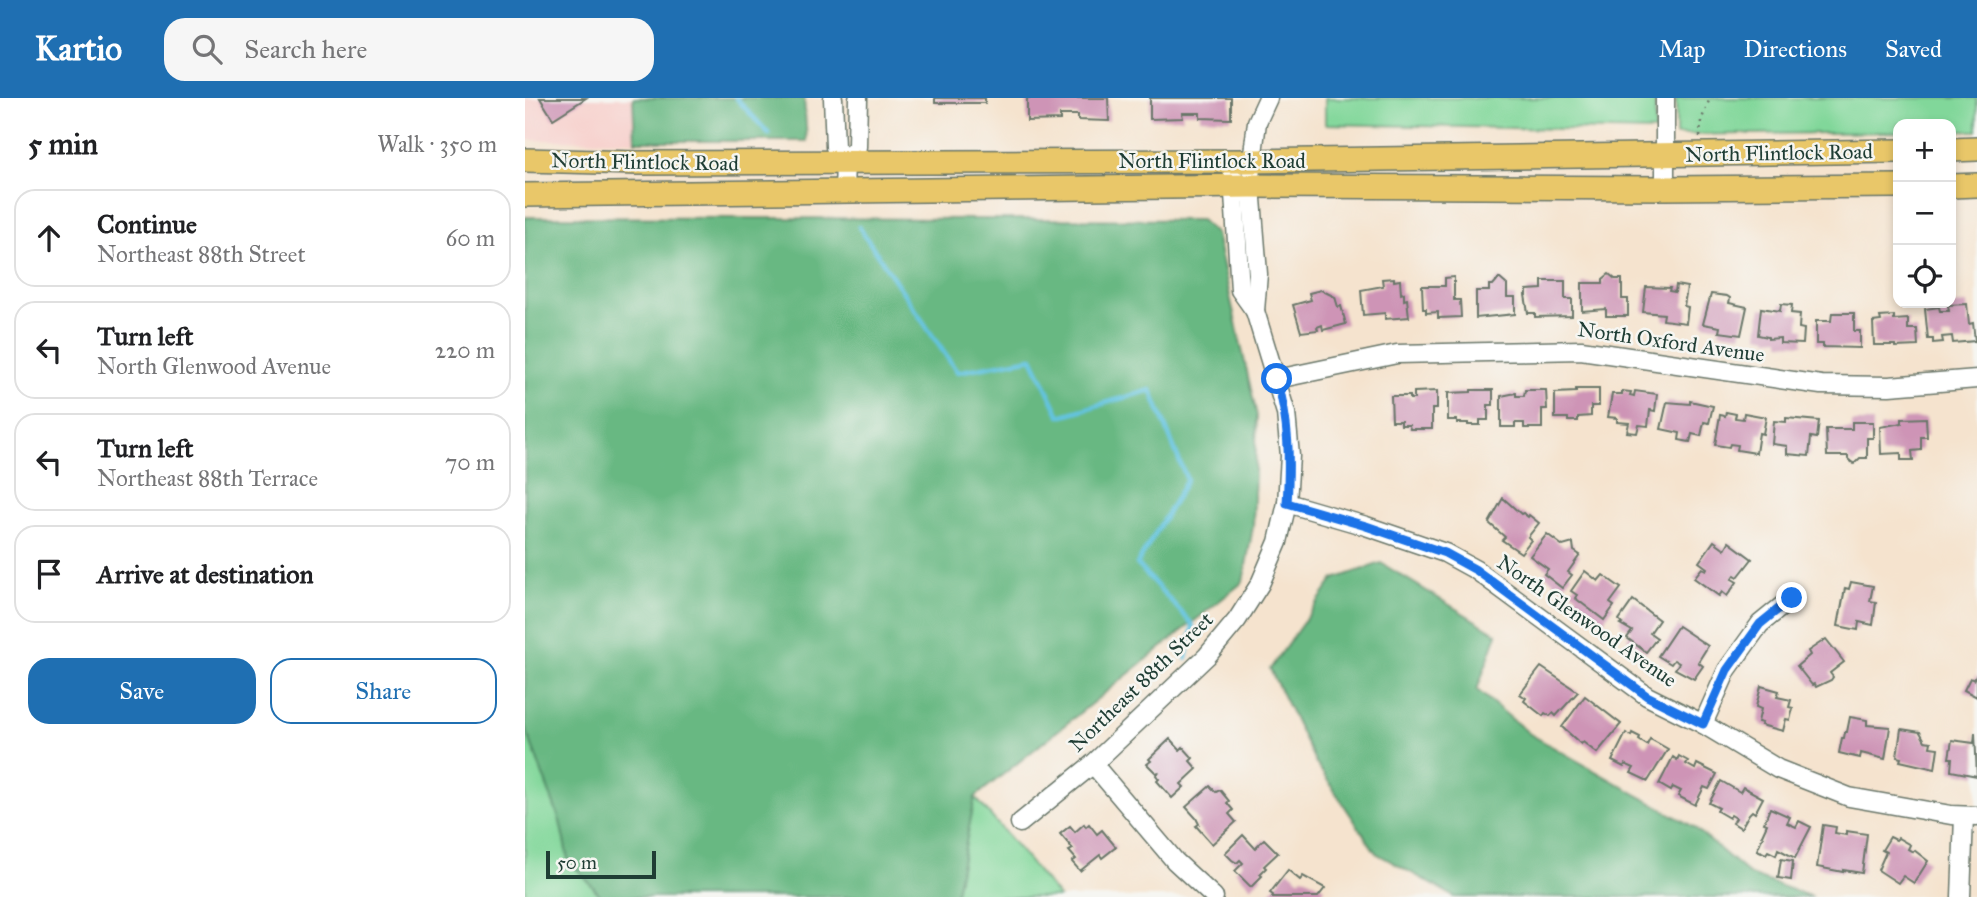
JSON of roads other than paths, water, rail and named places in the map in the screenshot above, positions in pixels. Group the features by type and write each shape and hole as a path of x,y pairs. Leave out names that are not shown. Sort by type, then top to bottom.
{"main road":[{"path":"1956,150 1977,149"},
{"name":"North Flintlock Road","path":"525,160 707,163 1242,161 1893,151"},
{"path":"1956,186 1977,185"},
{"name":"North Flintlock Road","path":"525,195 1242,186 1893,186"}],"street":[{"path":"834,98 835,147 845,161 844,192"},
{"path":"845,161 857,147 858,98"},
{"name":"Northeast 88th Street","path":"1020,823 1093,764 1207,656 1237,620 1261,584 1278,542 1287,503 1290,456 1286,413 1255,311 1240,290 1242,161 1268,98"},
{"path":"1665,98 1665,188"},
{"name":"North Oxford Avenue","path":"1277,379 1397,354 1581,350 1821,385 1889,386 1977,379"},
{"name":"North Glenwood Avenue","path":"1287,503 1445,553 1476,570 1647,696 1703,724 1778,769 1849,797 1971,816"},
{"path":"1703,724 1727,670 1760,624 1792,598"},
{"path":"1093,764 1175,861 1214,897"},
{"path":"1961,897 1971,816"}],"waterway":[{"path":"736,98 769,134"},
{"path":"859,227 957,372 1032,358 1060,416 1151,390 1187,480 1137,564 1193,625 1186,659"}]}
